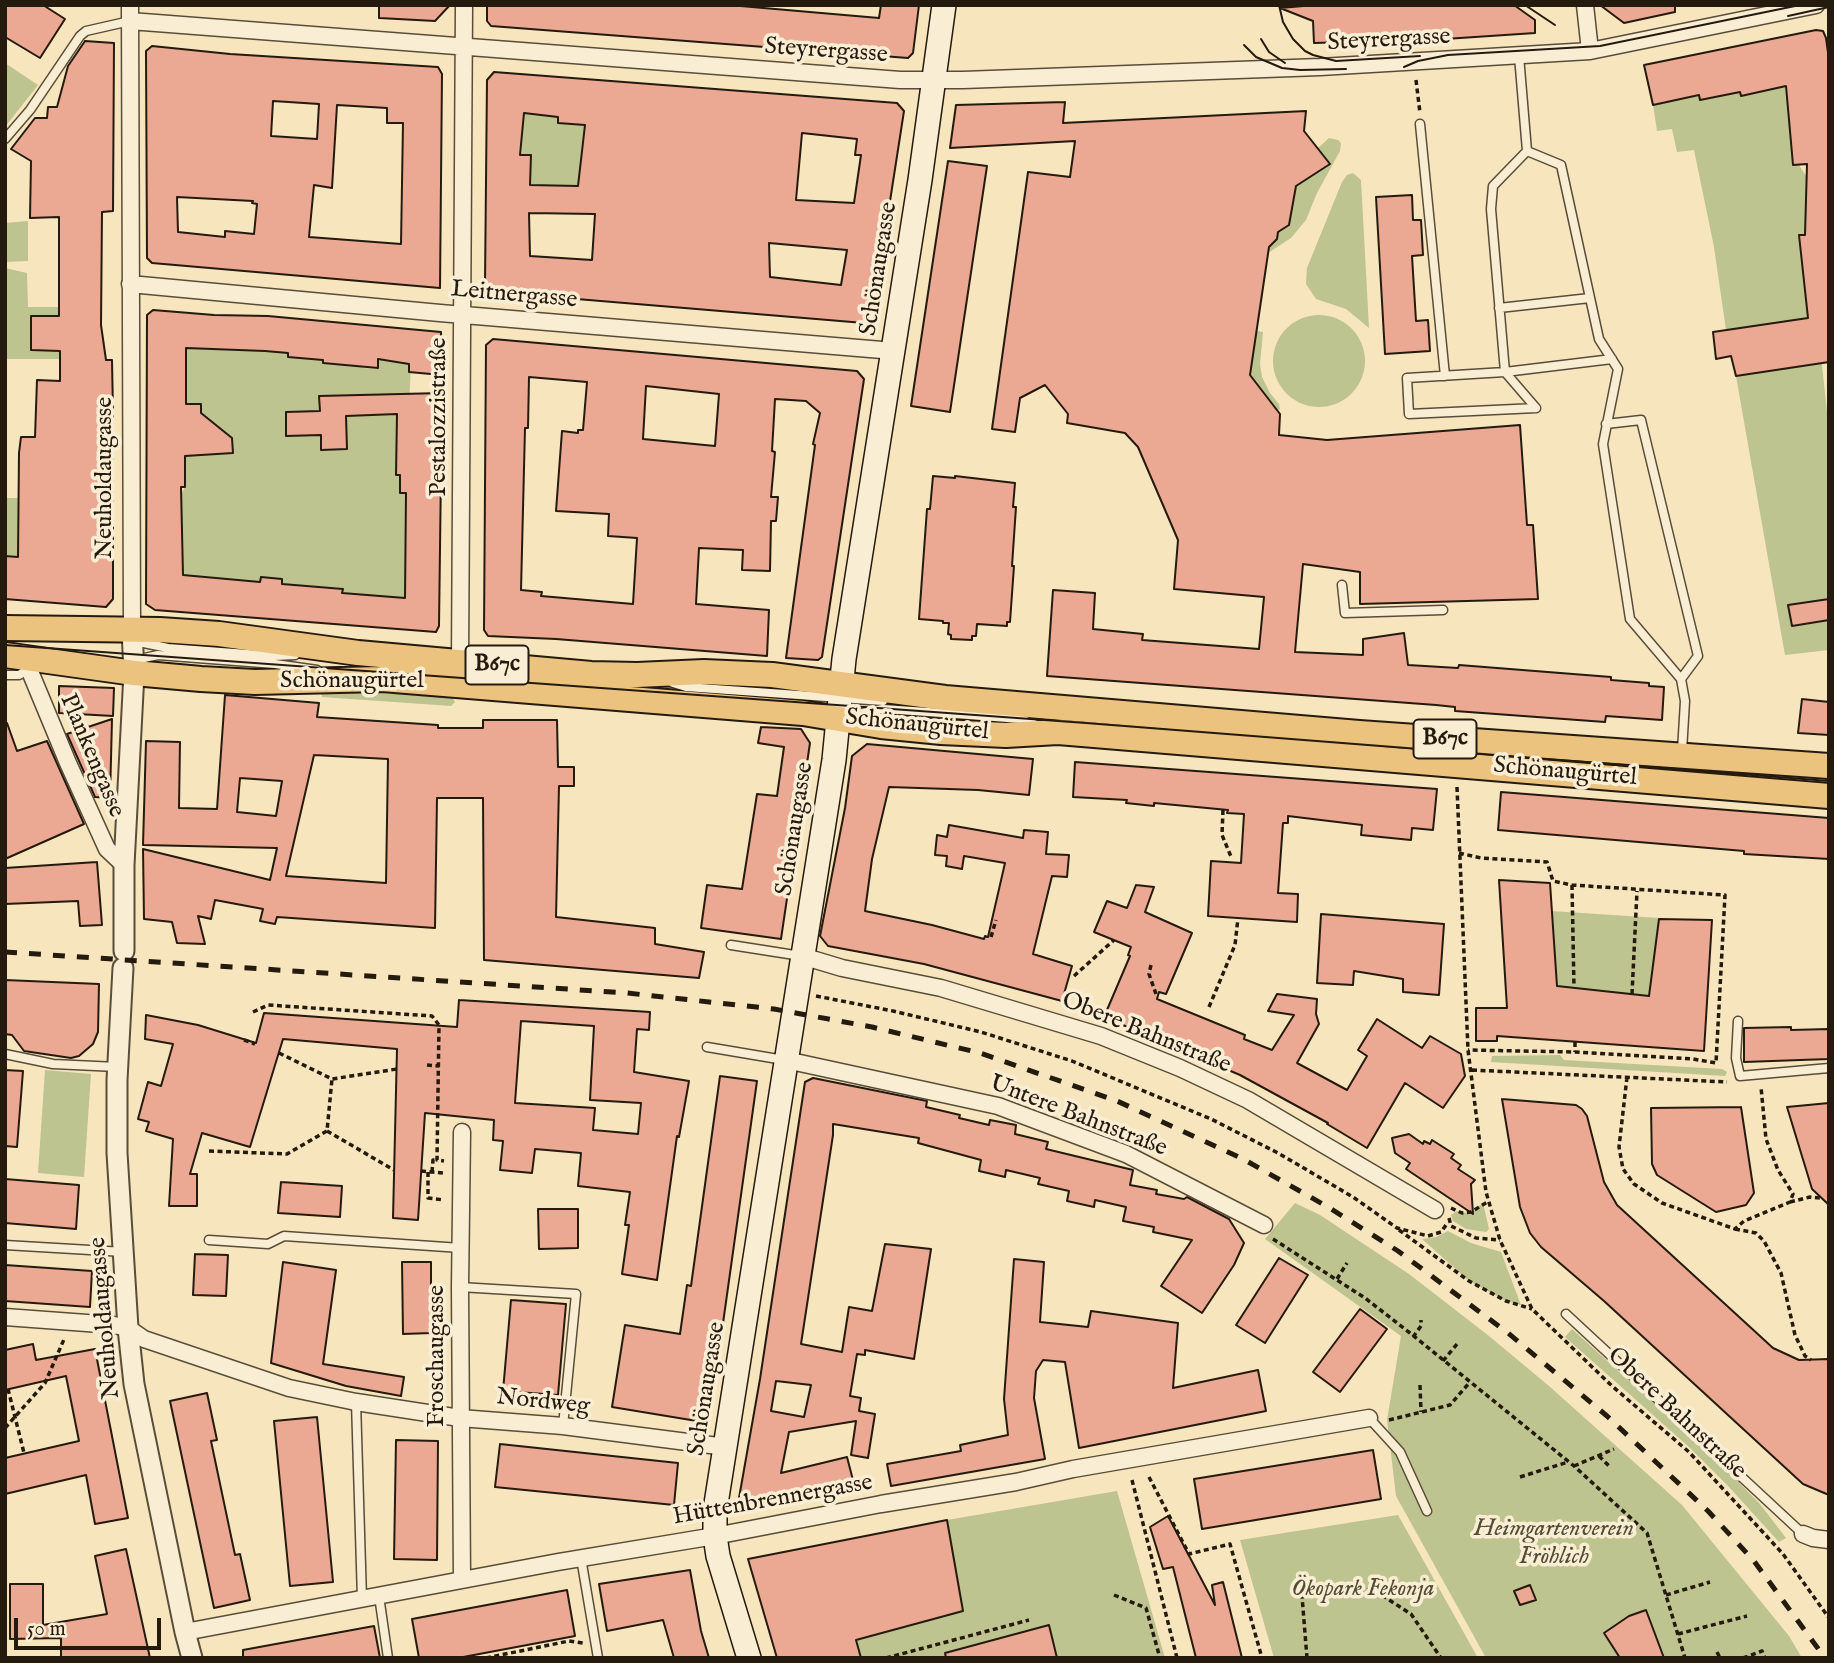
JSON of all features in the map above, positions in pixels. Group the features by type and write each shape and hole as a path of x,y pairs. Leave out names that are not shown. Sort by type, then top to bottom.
{"main road":[{"name":"Schönaugasse","path":"749,1658 730,1603 715,1536 715,1510 802,956 865,519 894,351 944,5"},
{"name":"Schönaugürtel","path":"5,628 80,629 133,651 255,682 382,679 803,713 840,700"},
{"name":"Schönaugürtel","path":"5,655 30,663 92,667 133,651 219,634 358,653 591,674 732,673 840,700 945,698 1359,733 1829,766"},
{"name":"Schönaugürtel","path":"840,700 881,726 1006,735 1058,732 1829,796"}],"street":[{"name":"Pestalozzistraße","path":"460,661 464,5"},
{"path":"1585,5 1590,51"},
{"name":"Steyrergasse","path":"130,13 464,47 900,80 932,80 1310,68 1590,51 1816,5"},
{"name":"Neuholdaugasse","path":"130,13 133,651 124,865 124,959 118,1067 117,1153 134,1384 192,1658"},
{"name":"Leitnergasse","path":"130,284 894,351"},
{"name":"Plankengasse","path":"30,663 107,849 124,865"},
{"name":"Obere Bahnstraße","path":"802,956 842,968 941,988 1101,1036 1180,1068 1248,1100 1444,1211"},
{"name":"Untere Bahnstraße","path":"786,1060 998,1106 1126,1154 1266,1230"},
{"name":"Froschaugasse","path":"462,1132 462,1580"},
{"name":"Nordweg","path":"5,1317 128,1328 144,1339 289,1388 356,1402 460,1418 563,1426 726,1447"},
{"name":"Hüttenbrennergasse","path":"185,1632 1073,1469 1369,1418"},
{"path":"1803,1534 1829,1540"}],"lane":[{"path":"5,139 30,110 80,36 130,13"},
{"path":"1519,57 1527,151 1493,186 1491,209 1505,372 1536,408 1409,414 1408,378 1505,372 1612,359"},
{"path":"1420,124 1445,376"},
{"path":"1527,151 1561,165 1599,339 1618,369 1603,443 1630,619 1681,678 1685,701 1682,756"},
{"path":"1499,308 1590,298"},
{"path":"1606,424 1641,420 1698,656 1681,678"},
{"path":"1342,585 1345,613 1443,610"},
{"path":"5,675 19,675 30,663"},
{"path":"731,945 802,956"},
{"path":"1738,1021 1736,1058 1740,1076 1829,1069"},
{"path":"708,1047 786,1060"},
{"path":"5,1054 53,1064 118,1067"},
{"path":"209,1240 268,1244 284,1236 461,1248"},
{"path":"5,1245 124,1252"},
{"path":"460,1287 576,1294 563,1426"},
{"path":"1566,1314 1803,1534"},
{"path":"356,1402 362,1599"},
{"path":"1369,1418 1399,1452 1427,1511"},
{"path":"581,1558 598,1658"},
{"path":"379,1596 388,1658"}],"path":[{"path":"1416,80 1420,124"},
{"name":"Obere Bahnstraße","path":"1455,764 1468,1050 1489,1201 1500,1240 1532,1309 1612,1386 1689,1452 1783,1554 1829,1618"},
{"path":"1223,810 1222,835 1233,859"},
{"path":"1459,853 1481,858 1547,862 1553,881 1572,885 1725,895 1716,1063 1693,1059 1575,1052 1468,1050"},
{"path":"1572,885 1574,988"},
{"path":"1632,994 1637,891"},
{"path":"1209,1007 1235,945 1238,918"},
{"path":"991,937 996,920"},
{"path":"1074,976 1114,940"},
{"path":"1151,965 1149,974 1156,994"},
{"path":"814,996 981,1032 1072,1061 1136,1086 1278,1153 1353,1198 1469,1281 1506,1301 1532,1309"},
{"path":"253,1012 268,1005 432,1016 439,1025 437,1160"},
{"path":"244,1040 255,1044"},
{"path":"1575,1042 1575,1052"},
{"path":"1630,1046 1630,1055"},
{"path":"279,1053 332,1079 397,1069"},
{"path":"427,1065 439,1066"},
{"path":"1472,1070 1736,1082 1740,1076"},
{"path":"1760,1074 1766,1139 1778,1170 1793,1194 1790,1202"},
{"path":"1627,1077 1619,1147 1623,1169 1634,1184 1662,1203 1735,1229 1756,1233 1764,1241 1781,1273 1795,1335 1805,1356 1811,1360"},
{"path":"327,1131 332,1079"},
{"path":"209,1151 287,1154 327,1131"},
{"path":"327,1131 394,1170"},
{"path":"446,1161 433,1160 428,1198 446,1200"},
{"path":"421,1171 446,1173"},
{"path":"1735,1229 1744,1221 1790,1202 1810,1197 1820,1198"},
{"path":"1444,1211 1471,1212 1489,1201"},
{"path":"1397,1228 1428,1236 1441,1232 1444,1211"},
{"path":"1444,1211 1451,1226 1476,1238 1500,1240"},
{"path":"1266,1230 1365,1298 1574,1466 1647,1533 1685,1658"},
{"path":"1337,1279 1347,1263"},
{"path":"1413,1337 1421,1326 1421,1320"},
{"path":"5,1428 45,1383 66,1334"},
{"path":"1443,1361 1457,1344"},
{"path":"1387,1420 1450,1405 1470,1382"},
{"path":"1420,1385 1421,1412"},
{"path":"8,1389 24,1454"},
{"path":"1574,1466 1615,1449"},
{"path":"1599,1456 1610,1467"},
{"path":"1520,1477 1569,1462"},
{"path":"1149,1477 1189,1554 1230,1544 1262,1658"},
{"path":"1132,1479 1177,1658"},
{"path":"1783,1554 1789,1548"},
{"path":"1666,1595 1710,1582"},
{"path":"1307,1658 1302,1596 1372,1589 1411,1614 1441,1658"},
{"path":"1114,1595 1146,1608 1160,1658"},
{"path":"1678,1634 1747,1616"},
{"path":"886,1658 1029,1620"},
{"path":"485,1658 569,1641 587,1644"},
{"path":"1717,1651 1720,1658"},
{"path":"1743,1658 1762,1651 1765,1658"}],"green space":[{"path":"5,63 38,85 5,127"},
{"path":"1793,80 1798,137 1790,138 1793,165 1799,165 1806,176 1805,235 1800,235 1807,308 1816,308 1829,431 1829,650 1785,655 1736,376 1809,365 1803,319 1726,330 1714,247 1694,150 1677,152 1672,129 1657,131 1653,105 1699,95 1700,100 1739,90 1741,95"},
{"path":"524,113 558,117 559,123 577,125 585,120 578,186 531,185 531,156 521,155"},
{"path":"1329,138 1341,143 1340,151 1306,220 1291,238 1268,253 1269,247 1277,239 1296,186 1318,148"},
{"path":"1353,173 1361,180 1369,328 1346,309 1316,299 1306,284 1307,268 1342,182 1347,175"},
{"path":"28,221 28,261 5,262 5,223"},
{"path":"5,268 27,273 28,307 61,307 61,316 31,317 31,350 60,351 60,359 5,359"},
{"path":"1319,315 1337,319 1352,328 1361,343 1365,361 1361,379 1352,394 1337,403 1319,407 1301,403 1286,394 1277,379 1273,361 1277,343 1286,328 1301,319"},
{"path":"1257,331 1263,332 1260,364 1262,377 1279,404 1280,409 1277,411 1250,375"},
{"path":"175,344 288,353 289,357 364,358 363,368 377,369 378,360 411,364 409,406 320,397 320,411 286,413 287,436 321,435 321,450 347,449 346,416 397,414 396,474 400,475 400,493 406,493 405,598 342,593 342,588 282,584 282,579 261,577 260,582 183,575 181,495 185,487 185,456 233,453 232,438 201,413 201,404 182,404"},
{"path":"5,498 18,498 18,557 5,556"},
{"path":"321,690 441,696 453,698 455,702 451,706 322,697"},
{"path":"1551,911 1659,918 1649,996 1557,986"},
{"path":"1560,1055 1564,1060 1722,1069 1727,1072 1725,1076 1491,1062 1492,1056"},
{"path":"45,1070 91,1074 84,1177 38,1173"},
{"name":"Heimgartenverein Fröhlich","path":"1295,1203 1320,1215 1409,1274 1489,1336 1682,1505 1789,1636 1802,1658 1486,1658 1396,1496 1387,1420 1401,1336 1265,1239"},
{"path":"1483,1203 1489,1229 1486,1232 1466,1229 1453,1221 1451,1215 1457,1211 1471,1212"},
{"path":"1448,1231 1471,1243 1501,1252 1521,1305 1506,1301 1469,1281 1422,1239 1436,1237"},
{"path":"1572,1329 1720,1463 1760,1504 1786,1538 1779,1542 1689,1447 1565,1337"},
{"path":"1117,1491 1165,1658 785,1658 963,1611 947,1520"},
{"name":"Ökopark Fekonja","path":"1398,1515 1478,1658 1274,1658 1240,1540"}],"building":[{"path":"5,5 43,5 65,19 40,58 5,37"},
{"path":"379,5 450,5 435,21 379,18"},
{"path":"487,5 729,5 879,18 881,5 919,5 913,53 908,58 491,26 487,21"},
{"path":"1315,5 1514,5 1535,20 1535,33 1314,43 1313,21 1280,8"},
{"path":"1600,5 1675,5 1675,12 1624,23"},
{"path":"1816,30 1823,31 1829,60 1829,362 1736,376 1731,356 1716,359 1713,332 1808,318 1799,235 1805,235 1807,164 1793,165 1786,86 1741,96 1740,92 1700,100 1699,95 1653,105 1644,65"},
{"path":"85,41 114,43 113,211 102,212 101,325 106,360 112,360 113,412 113,599 106,607 5,599 5,556 18,557 21,437 35,437 37,380 60,381 60,351 31,350 31,316 59,316 59,217 30,218 31,161 11,149 35,118 47,118 48,107 57,107 68,66"},
{"path":"152,46 230,54 438,67 442,74 440,288 152,263 147,258 146,51","holes":["273,101 319,104 317,139 271,136","337,105 387,108 387,123 403,123 401,244 309,237 314,185 332,188","177,197 253,201 252,203 257,204 254,234 225,231 225,237 178,232"]},
{"path":"494,72 897,103 904,111 872,317 864,323 493,292 485,283 487,80","holes":["524,113 558,117 558,123 585,125 578,186 530,185 531,155 520,155","802,133 857,139 855,155 861,155 854,203 796,200","529,213 595,214 592,260 530,256","769,243 847,250 841,285 770,277"]},
{"path":"1065,102 1063,123 1306,111 1304,131 1330,164 1296,186 1289,225 1278,232 1277,239 1269,247 1250,375 1280,414 1279,435 1327,440 1520,425 1527,525 1533,525 1538,599 1360,604 1360,572 1303,564 1295,652 1363,655 1363,639 1404,633 1408,665 1458,668 1459,665 1611,677 1611,680 1664,687 1662,720 1606,716 1605,722 1455,711 1455,707 1436,705 1047,676 1053,590 1095,593 1093,629 1143,634 1142,640 1259,649 1264,597 1174,589 1178,540 1138,447 1125,433 1067,423 1068,414 1045,385 1020,398 1015,432 992,429 1028,172 1070,177 1075,141 950,148 956,105"},
{"path":"948,161 987,166 950,412 911,406"},
{"path":"1412,195 1413,220 1421,220 1423,255 1412,256 1416,321 1428,320 1430,351 1385,354 1376,197"},
{"path":"153,310 268,316 441,332 442,375 409,372 409,364 378,359 378,368 323,363 323,360 288,357 288,353 186,348 186,404 201,404 201,413 232,438 233,453 185,456 185,487 181,487 183,575 260,582 261,577 282,579 282,584 343,589 342,593 405,598 406,493 400,493 400,475 396,475 397,414 346,416 347,449 321,450 321,435 286,436 286,412 320,411 319,396 442,393 439,626 436,632 155,610 146,604 147,315"},
{"path":"493,339 857,371 864,379 822,657 818,660 786,658 815,445 813,444 820,413 806,401 775,399 772,451 775,452 771,497 778,497 776,521 771,521 770,571 742,570 743,550 699,548 696,604 769,610 767,656 488,636 484,630 486,345","holes":["529,377 587,382 583,430 578,430 578,433 562,431 556,511 609,514 608,536 637,538 633,604 541,596 542,592 521,590","646,386 719,394 715,446 643,439"]},
{"path":"933,476 1015,483 1010,622 1007,622 1007,626 977,624 976,636 972,636 972,640 951,639 948,634 949,623 919,619 927,509 930,509"},
{"path":"1829,599 1829,620 1792,626 1788,605"},
{"path":"59,686 114,688 113,716 59,713"},
{"path":"225,695 319,703 317,717 438,725 438,728 483,728 483,720 557,720 558,767 574,767 574,786 559,786 556,917 655,928 655,944 704,952 699,978 484,960 483,798 437,798 435,928 277,917 275,924 260,921 263,909 215,900 211,919 198,916 205,944 177,943 172,922 144,919 143,849 270,880 277,848 143,845 146,741 180,742 179,808 217,809","holes":["314,755 388,759 386,883 286,876","240,778 282,781 276,816 237,812"]},
{"path":"1802,699 1829,702 1829,735 1798,733"},
{"path":"112,719 110,798 95,797 67,734"},
{"path":"5,723 17,751 47,741 84,824 5,859"},
{"path":"761,727 801,729 810,743 781,939 701,928 707,885 742,889 757,794 777,796 784,747 758,743"},
{"path":"867,744 1033,759 1029,795 889,787 872,859 865,911 984,939 985,936 988,937 1005,863 964,856 962,869 946,866 947,856 935,855 937,835 947,837 949,825 1023,838 1024,830 1048,832 1046,854 1069,855 1067,877 1052,876 1033,954 1072,966 1062,1001 924,964 828,946 820,936 845,808 852,756"},
{"path":"1075,762 1437,789 1433,830 1412,828 1411,840 1361,835 1362,825 1288,816 1288,823 1283,823 1278,893 1298,894 1297,922 1208,916 1211,861 1241,863 1244,814 1227,813 1228,810 1154,803 1154,806 1126,803 1127,800 1073,797"},
{"path":"1501,792 1829,818 1829,859 1744,854 1744,851 1498,830"},
{"path":"97,862 102,925 80,926 78,901 5,904 5,868"},
{"path":"1499,880 1550,883 1557,986 1649,996 1659,919 1712,920 1704,1051 1497,1036 1497,1041 1476,1041 1476,1008 1507,1008"},
{"path":"1136,885 1154,887 1145,912 1192,933 1166,994 1159,992 1157,999 1245,1035 1244,1039 1272,1050 1294,1015 1268,1011 1277,994 1317,999 1316,1014 1319,1024 1297,1063 1347,1090 1367,1056 1358,1050 1377,1019 1422,1048 1430,1036 1461,1054 1465,1076 1443,1108 1405,1083 1367,1148 1328,1123 1240,1075 1104,1017 1130,956 1131,947 1094,932 1107,901 1127,908"},
{"path":"1321,914 1444,924 1439,995 1403,992 1403,979 1354,971 1353,985 1317,983"},
{"path":"5,980 99,984 98,1032 93,1044 79,1056 71,1058 24,1051 12,1035 5,1034"},
{"path":"459,1000 650,1012 649,1030 637,1029 634,1072 689,1081 679,1137 677,1136 657,1280 622,1274 629,1225 625,1225 630,1192 578,1186 581,1153 535,1149 532,1173 500,1170 503,1141 493,1140 494,1120 425,1113 418,1220 393,1218 397,1049 283,1039 250,1147 202,1133 190,1174 197,1174 197,1206 169,1206 173,1139 146,1131 149,1122 138,1119 148,1082 161,1086 173,1044 145,1039 146,1015 198,1025 256,1043 264,1013 457,1027","holes":["521,1021 594,1026 590,1100 641,1103 638,1134 593,1130 595,1108 515,1103"]},
{"path":"1791,1027 1791,1030 1829,1029 1829,1059 1744,1062 1744,1028"},
{"path":"5,1070 23,1071 17,1147 5,1146"},
{"path":"720,1076 757,1081 709,1423 612,1407 625,1325 680,1334 687,1285 691,1286"},
{"path":"813,1078 927,1101 926,1107 960,1115 959,1118 989,1125 990,1120 1016,1125 1015,1134 1048,1142 1046,1149 1133,1170 1130,1185 1157,1190 1156,1194 1184,1199 1187,1197 1229,1219 1244,1243 1234,1265 1202,1313 1161,1286 1192,1240 1153,1232 1154,1227 1123,1221 1126,1207 1095,1200 1094,1207 1067,1201 1069,1191 1038,1184 1040,1178 1006,1170 1005,1177 979,1171 981,1160 918,1143 919,1138 833,1124 801,1344 842,1352 849,1307 872,1311 885,1244 931,1249 914,1359 865,1350 865,1355 857,1354 850,1396 861,1398 859,1411 875,1414 868,1458 851,1455 856,1421 789,1432 781,1473 847,1457 854,1484 747,1507 739,1498 805,1082","holes":["776,1381 811,1385 804,1417 771,1411"]},
{"path":"1502,1099 1576,1105 1582,1109 1587,1116 1604,1182 1617,1205 1773,1348 1799,1360 1829,1359 1829,1495 1803,1484 1604,1301 1541,1247 1530,1233 1520,1207"},
{"path":"1829,1103 1829,1205 1812,1189 1787,1107"},
{"path":"1741,1107 1754,1193 1746,1205 1716,1212 1657,1175 1652,1164 1651,1108"},
{"path":"1409,1134 1423,1144 1424,1141 1430,1144 1432,1140 1454,1154 1451,1158 1461,1165 1458,1169 1475,1180 1471,1184 1473,1214 1406,1169 1410,1163 1395,1153 1392,1138"},
{"path":"5,1179 79,1185 76,1229 5,1223"},
{"path":"281,1182 342,1186 340,1217 278,1213"},
{"path":"538,1209 578,1209 578,1248 539,1249"},
{"path":"195,1254 228,1255 226,1296 193,1295"},
{"path":"1279,1258 1308,1275 1265,1343 1236,1325"},
{"path":"1014,1259 1044,1262 1040,1322 1088,1327 1091,1311 1178,1323 1173,1388 1258,1370 1266,1411 1079,1448 1065,1362 1043,1360 1036,1371 1034,1398 1045,1459 891,1486 887,1464 961,1451 960,1445 1008,1435 1004,1399"},
{"path":"283,1262 336,1270 323,1364 404,1377 401,1396 346,1386 271,1363"},
{"path":"402,1262 431,1262 431,1333 403,1334"},
{"path":"5,1265 92,1271 90,1307 5,1301"},
{"path":"511,1300 566,1304 558,1395 503,1391"},
{"path":"1360,1309 1387,1329 1340,1392 1313,1372"},
{"path":"33,1344 36,1360 95,1349 128,1518 95,1524 86,1475 5,1494 5,1458 79,1441 66,1376 5,1390 5,1350"},
{"path":"207,1393 217,1440 211,1441 235,1555 240,1554 250,1600 214,1608 170,1401"},
{"path":"317,1417 333,1582 290,1586 274,1421"},
{"path":"396,1440 438,1441 437,1560 394,1559"},
{"path":"500,1444 678,1463 674,1505 495,1487"},
{"path":"1373,1450 1381,1499 1202,1529 1194,1479"},
{"path":"1168,1516 1215,1605 1212,1585 1223,1582 1242,1658 1196,1658 1173,1567 1163,1569 1150,1527"},
{"path":"947,1520 963,1611 856,1640 861,1658 777,1658 748,1559"},
{"path":"126,1549 150,1658 61,1658 61,1638 10,1639 10,1584 43,1584 43,1625 107,1614 95,1556"},
{"path":"690,1570 701,1631 709,1658 674,1658 663,1620 607,1631 599,1584"},
{"path":"1530,1585 1536,1600 1520,1605 1514,1591"},
{"path":"567,1590 575,1636 458,1658 419,1658 412,1619"},
{"path":"1646,1610 1664,1658 1620,1658 1604,1633 1629,1616"},
{"path":"1049,1625 1057,1658 946,1658 945,1653"},
{"path":"374,1626 380,1658 243,1658 243,1650"}],"tram line":[{"path":"1279,5 1283,22 1293,39 1313,55 1336,61 1420,56"},
{"path":"1525,5 1555,25"},
{"path":"1404,67 1418,61 1448,55 1600,46 1800,5"},
{"path":"1788,16 1829,7"},
{"path":"1261,39 1269,52 1285,63"},
{"path":"1244,45 1256,57 1282,68 1346,69"},
{"path":"5,645 1086,723 1829,781"}],"railway":[{"path":"5,952 627,993 774,1009 872,1027 980,1053 1117,1101 1243,1159 1328,1207 1398,1251 1508,1333 1607,1416 1708,1511 1754,1561 1825,1658"}]}
